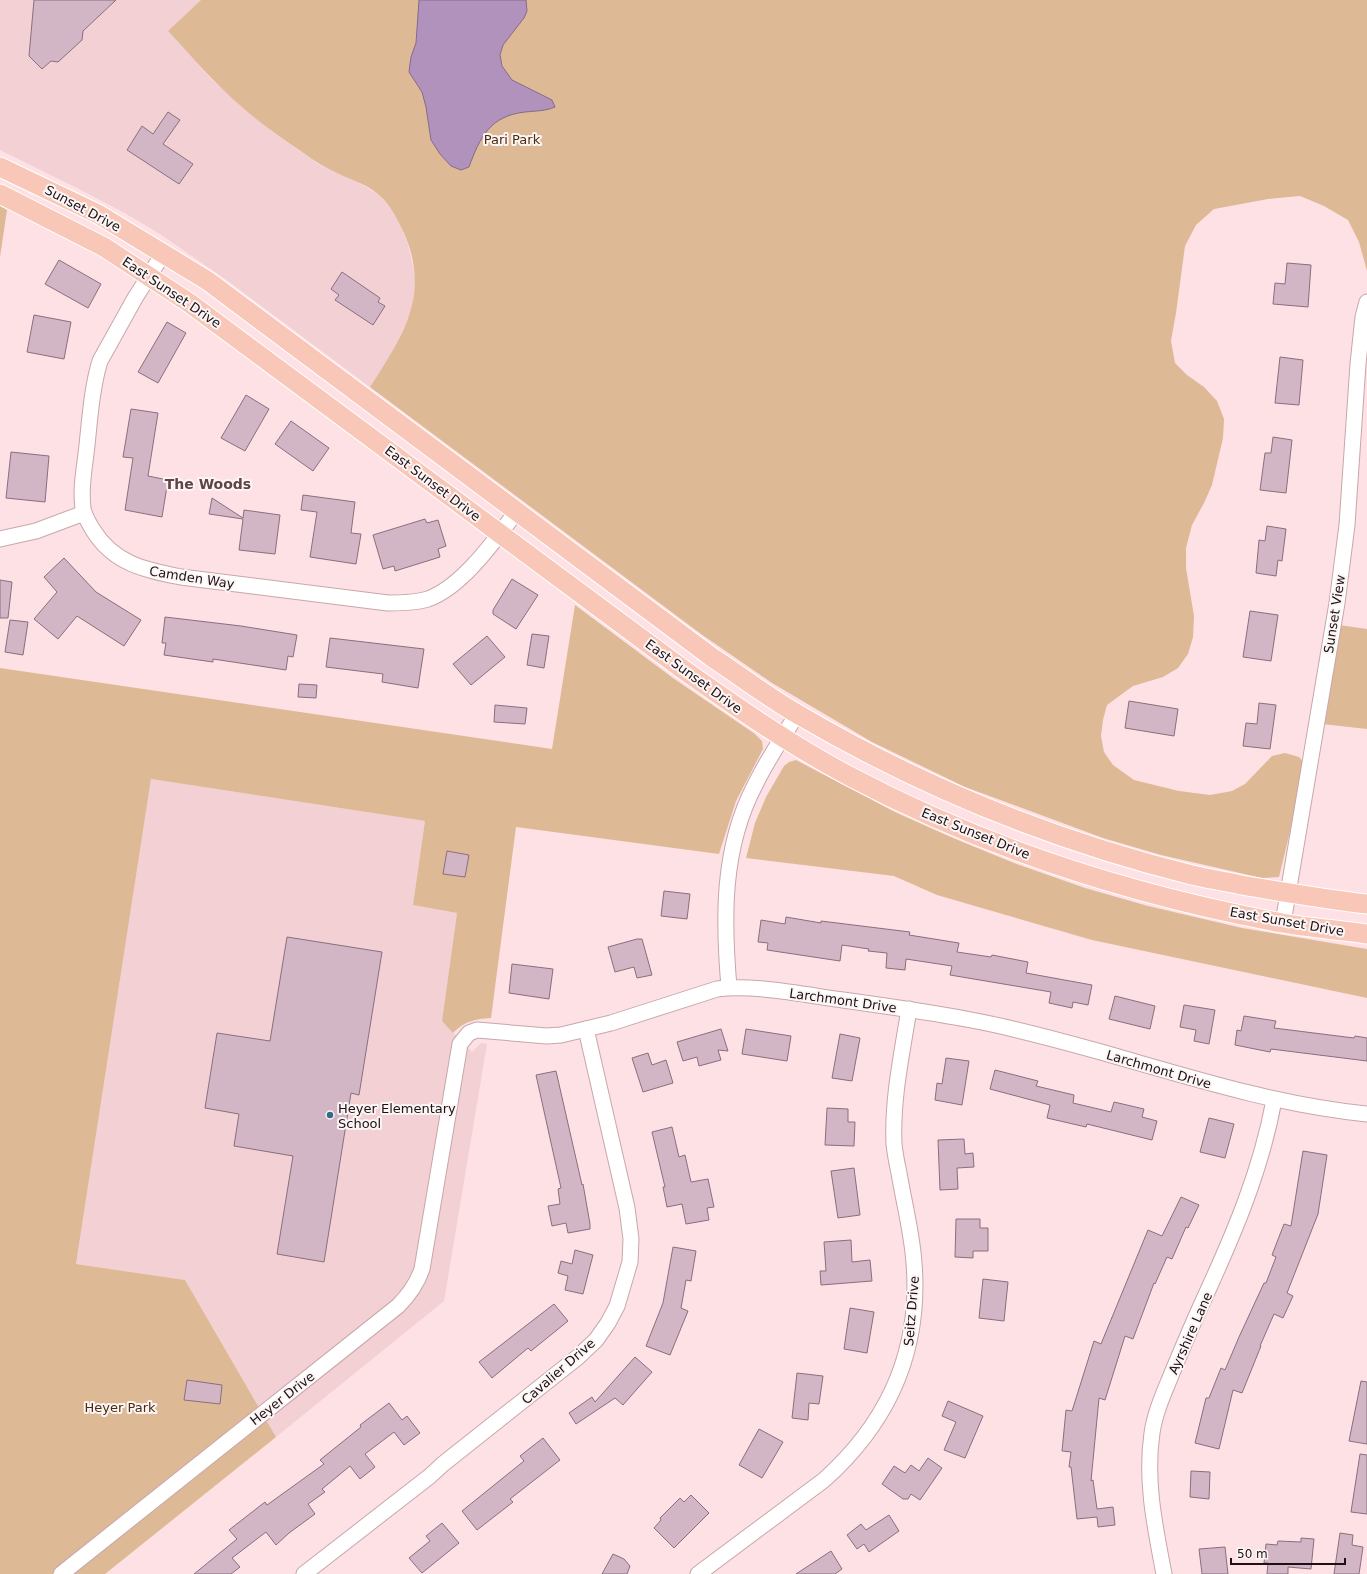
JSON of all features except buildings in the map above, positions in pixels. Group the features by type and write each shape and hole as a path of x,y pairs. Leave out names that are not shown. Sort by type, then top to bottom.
{"main road":[{"name":"Sunset Drive","path":"0,167 98,214 163,254"},
{"name":"Sunset Drive","path":"0,194 104,247"},
{"name":"East Sunset Drive","path":"104,247 149,275 244,342 681,668 735,706 783,737 850,776 906,805 956,827 1006,848 1075,872 1173,900 1283,923 1367,934"},
{"name":"East Sunset Drive","path":"163,254 208,281 713,658 797,714 878,759 947,791 1032,827 1108,852 1193,876 1288,893 1367,904"}],"street":[{"name":"Camden Way","path":"163,254 149,275 100,361 97,371 82,485 84,513 97,536 106,546 123,560 150,571 181,577 388,603 416,602 427,600 442,593 458,582 516,512"},
{"name":"Sunset View","path":"1283,923 1337,603 1346,525 1358,364 1363,317 1367,302"},
{"path":"0,539 36,531 84,513"},
{"path":"728,987 725,898 731,858 742,817 754,786 797,714"},
{"name":"Larchmont Drive","path":"436,1181 457,1055 460,1044 470,1033 477,1030 547,1036 561,1035 611,1023 717,989 728,987 771,990 909,1009 1018,1030 1274,1100 1337,1111 1367,1114"},
{"name":"Seitz Drive","path":"698,1574 838,1468 862,1442 872,1428 889,1398 902,1370 908,1349 913,1318 914,1262 894,1145 894,1109 909,1009"},
{"name":"Cavalier Drive","path":"304,1574 430,1476 443,1464 551,1380 578,1357 596,1340 608,1323 617,1306 630,1262 631,1239 627,1208 586,1029"},
{"name":"Ayrshire Lane","path":"1164,1574 1151,1505 1149,1467 1152,1432 1160,1401 1249,1196 1269,1129 1274,1100"},
{"name":"Heyer Drive","path":"61,1574 398,1306 408,1296 419,1280 422,1270 436,1181"}],"shaded area":[{"path":"0,0 201,0 168,31 212,80 269,129 318,164 361,184 379,195 394,211 407,241 416,279 412,309 392,353 370,387 228,281 160,234 123,212 0,150"},
{"path":"419,0 526,0 527,11 524,18 503,45 500,55 502,66 512,80 552,100 555,107 513,114 495,123 482,137 469,167 461,170 451,166 440,154 431,140 422,92 409,72 411,57 416,43"},
{"path":"151,779 425,821 413,905 457,913 442,1021 472,1052 481,1043 487,1044 444,1301 276,1437 185,1280 76,1264"}],"green space":[{"name":"Pari Park","path":"201,0 1367,0 1367,271 1359,242 1348,220 1324,206 1300,196 1268,199 1214,209 1196,225 1185,246 1171,341 1175,363 1187,375 1204,387 1217,401 1224,419 1223,438 1212,485 1192,525 1186,548 1186,568 1194,616 1193,637 1188,654 1178,668 1163,677 1133,686 1107,705 1101,736 1104,752 1113,765 1134,780 1179,791 1210,795 1232,791 1245,784 1272,756 1285,753 1299,757 1306,765 1279,877 1262,878 1161,855 1103,838 965,787 872,742 772,683 701,634 370,387 393,350 402,332 410,314 414,296 415,276 412,255 404,233 390,208 375,191 334,172 279,136 257,119 222,89 168,31"},
{"path":"0,206 7,210 0,257"},
{"name":"Heyer Park","path":"575,605 673,678 755,734 762,741 763,749 736,801 719,854 516,827 491,1018 470,1021 453,1033 442,1021 457,913 413,905 425,821 151,779 76,1264 185,1280 276,1437 105,1574 0,1574 0,668 552,749"},
{"path":"1339,625 1367,629 1367,729 1322,724"},
{"path":"796,760 895,812 953,838 1014,863 1085,888 1148,906 1242,928 1367,949 1367,998 1092,940 937,895 894,876 746,858 755,823 766,797 784,766 789,762"}],"place":[{"name":"Heyer Elementary School","path":"330,1115"}],"district":[{"name":"The Woods","path":"208,484"}]}
